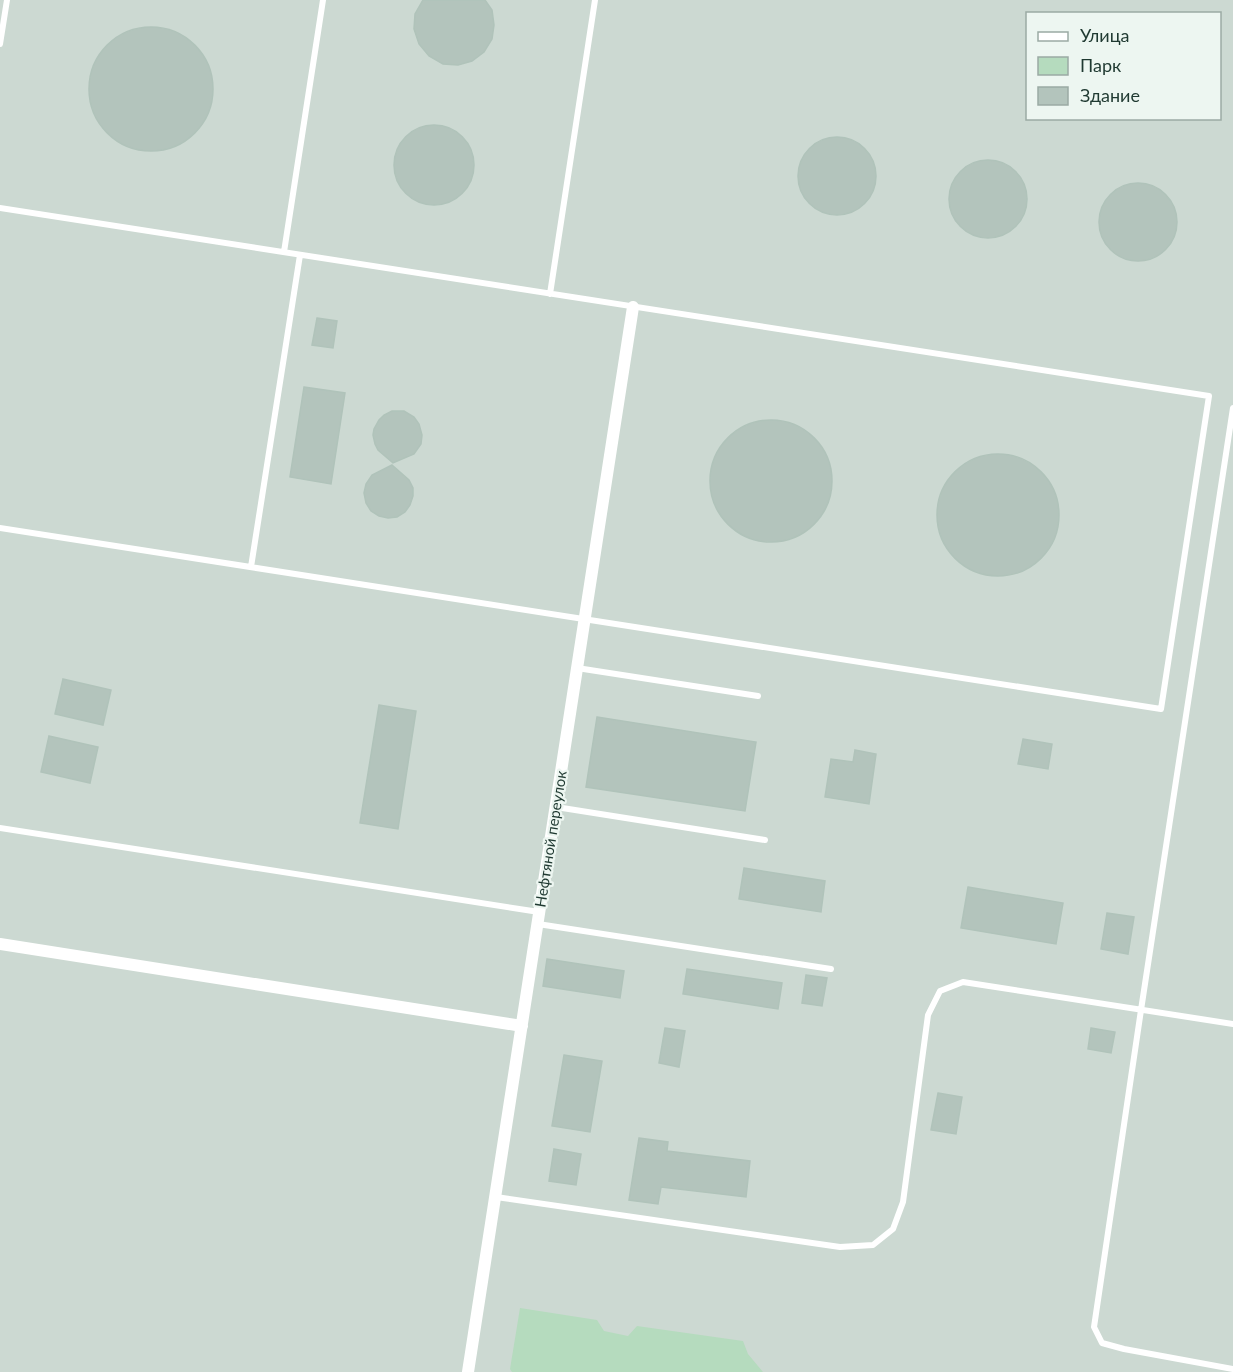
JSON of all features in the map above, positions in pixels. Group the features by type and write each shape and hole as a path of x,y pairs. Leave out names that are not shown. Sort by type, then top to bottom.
{"street":[{"name":"Нефтяной переулок","path":"468,1372 633,307"},
{"path":"0,944 522,1026"}],"lane":[{"path":"0,44 7,0"},
{"path":"284,252 323,0"},
{"path":"550,294 595,0"},
{"path":"0,208 1209,396 1161,709 0,528"},
{"path":"252,567 300,255"},
{"path":"1233,408 1094,1327 1102,1343 1233,1369"},
{"path":"577,668 758,696"},
{"path":"556,807 765,840"},
{"path":"0,828 831,969"},
{"path":"496,1197 840,1247 873,1245 893,1229 903,1202 928,1015 940,992 963,982 1233,1024"}],"shaded area":[{"path":"0,0 1233,0 1233,1372 0,1372"}],"green space":[{"path":"520,1308 597,1320 604,1331 628,1336 637,1326 743,1341 748,1354 763,1372 512,1372 510,1369"}],"building":[{"path":"423,0 485,0 492,10 494,25 492,39 484,52 472,61 458,65 443,64 429,56 419,44 414,29 415,14"},
{"path":"151,27 175,31 195,45 209,65 213,89 209,113 195,133 175,147 151,151 127,147 107,133 93,113 89,89 93,65 107,45 127,31"},
{"path":"434,125 449,128 462,137 471,150 474,165 471,180 462,193 449,202 434,205 419,202 406,193 397,180 394,165 397,150 406,137 419,128"},
{"path":"829,137 845,137 859,143 870,154 876,168 876,184 870,198 859,209 845,215 829,215 815,209 804,198 798,184 798,168 804,154 815,143"},
{"path":"988,160 1003,163 1016,171 1024,184 1027,199 1024,214 1016,227 1003,235 988,238 973,235 960,227 952,214 949,199 952,184 960,171 973,163"},
{"path":"1138,183 1153,186 1166,194 1174,207 1177,222 1174,237 1166,250 1153,258 1138,261 1123,258 1110,250 1102,237 1099,222 1102,207 1110,194 1123,186"},
{"path":"317,318 337,321 333,348 312,345"},
{"path":"304,387 345,393 331,484 290,477"},
{"path":"392,411 404,411 414,417 422,435 421,444 414,454 393,463 378,450 373,435 379,420"},
{"path":"771,420 794,425 805,430 814,438 822,447 827,458 832,481 827,504 822,515 814,524 805,532 794,537 771,542 748,537 737,532 728,524 720,515 715,504 710,481 715,458 720,447 728,438 737,430 748,425"},
{"path":"998,454 1021,459 1032,464 1041,472 1049,481 1054,492 1059,515 1054,538 1049,549 1041,558 1032,566 1021,571 998,576 975,571 964,566 955,558 947,549 942,538 937,515 942,492 947,481 955,472 964,464 975,459"},
{"path":"392,465 409,480 413,488 413,496 405,512 397,517 388,518 371,511 364,493 366,484 372,475"},
{"path":"63,679 111,690 103,725 55,714"},
{"path":"379,705 416,711 398,829 360,823"},
{"path":"597,717 756,742 745,811 586,787"},
{"path":"49,736 98,747 90,783 41,772"},
{"path":"1023,739 1052,744 1048,769 1018,764"},
{"path":"855,750 876,754 869,804 825,797 831,759 853,762"},
{"path":"744,868 825,881 821,912 739,899"},
{"path":"968,887 1063,903 1056,944 961,928"},
{"path":"1107,913 1134,917 1128,954 1101,949"},
{"path":"547,959 624,971 620,998 543,986"},
{"path":"687,969 782,983 778,1009 683,994"},
{"path":"806,975 827,978 822,1006 802,1003"},
{"path":"665,1028 685,1031 679,1067 659,1063"},
{"path":"1091,1028 1115,1032 1111,1053 1088,1049"},
{"path":"564,1055 602,1061 590,1132 552,1126"},
{"path":"938,1093 962,1097 956,1134 931,1130"},
{"path":"639,1138 668,1142 667,1151 750,1161 746,1197 661,1187 658,1204 629,1200"},
{"path":"554,1149 581,1154 576,1185 549,1181"}]}
